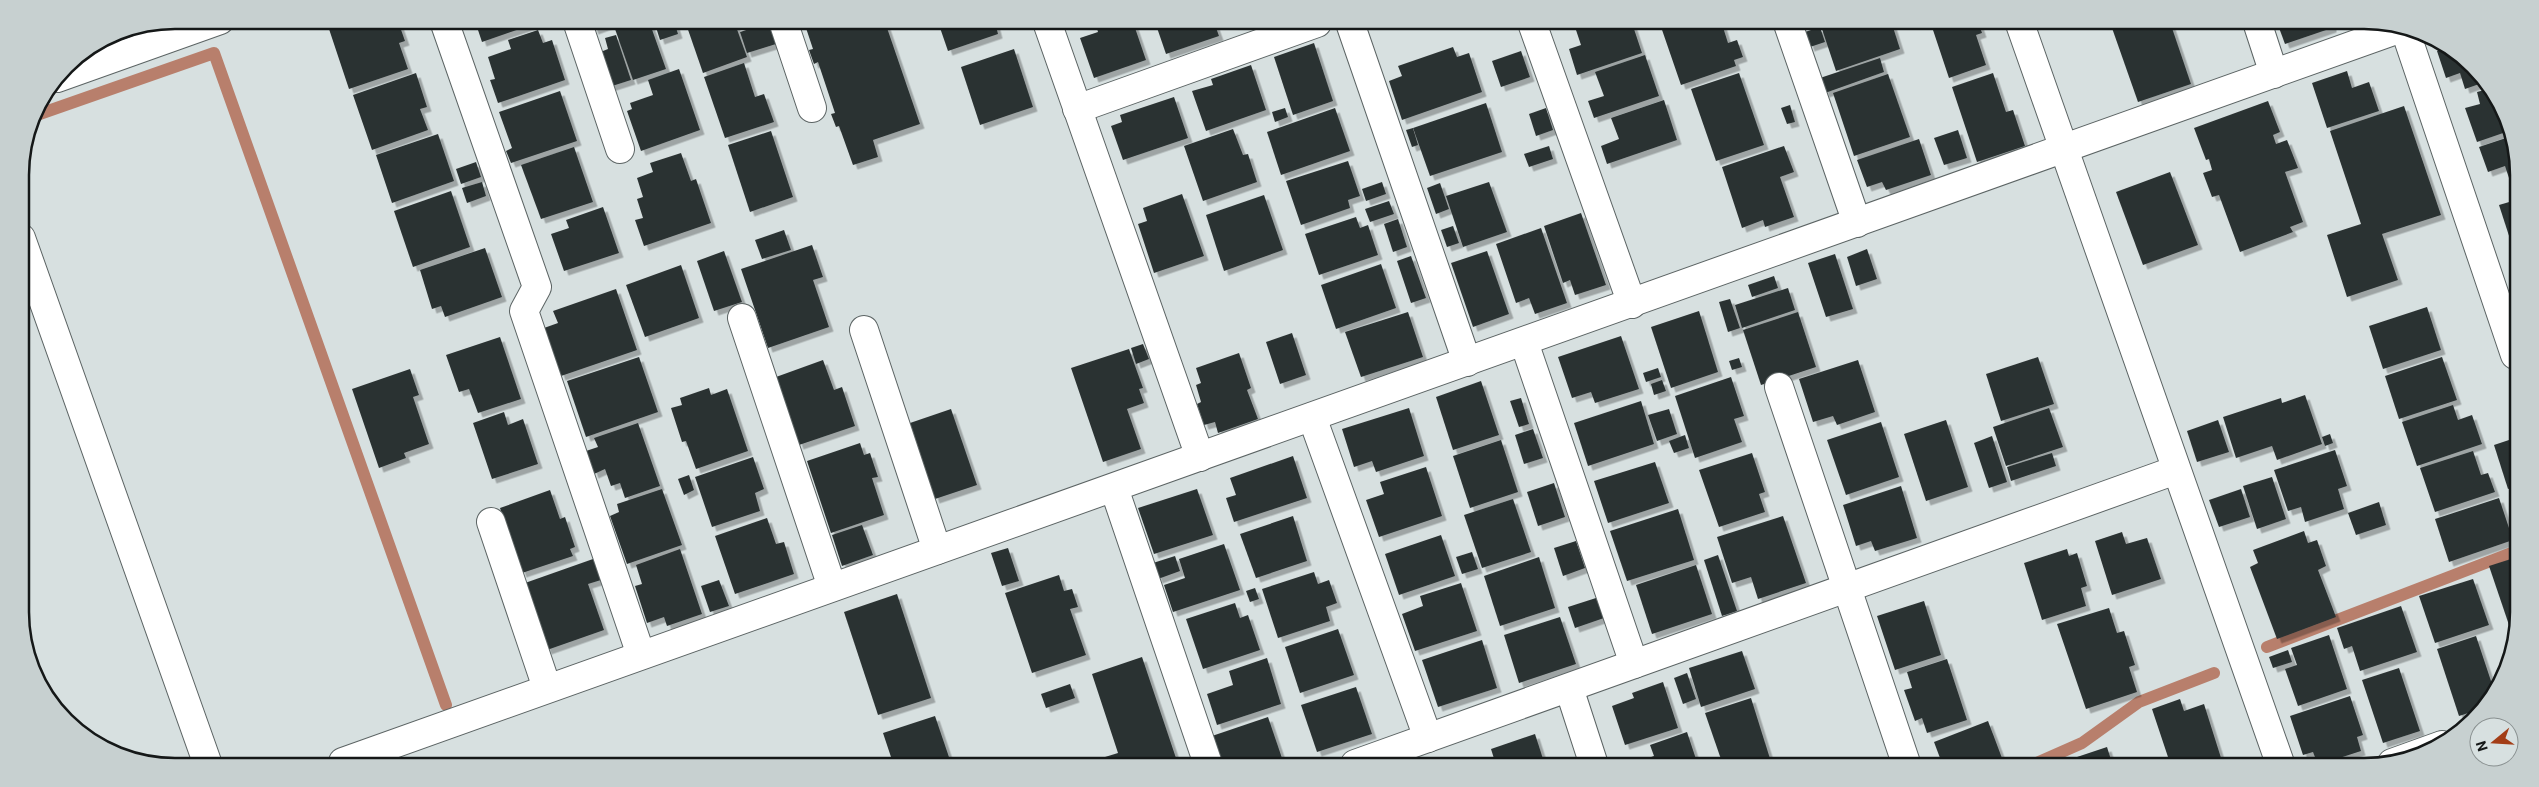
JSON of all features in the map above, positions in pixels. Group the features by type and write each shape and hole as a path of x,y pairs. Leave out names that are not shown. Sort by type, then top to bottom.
{"street":[{"path":"69,74 195,29"},
{"path":"447,29 537,287 524,311 641,655"},
{"path":"580,29 620,150"},
{"path":"785,29 812,108"},
{"path":"1049,29 1200,457"},
{"path":"1077,109 1300,29"},
{"path":"1352,29 1467,362"},
{"path":"1534,29 1632,304"},
{"path":"1790,29 1857,223"},
{"path":"2022,29 2278,758"},
{"path":"2259,29 2274,74"},
{"path":"354,758 2392,32"},
{"path":"2408,36 2510,340"},
{"path":"29,261 206,758"},
{"path":"742,318 832,587"},
{"path":"864,330 937,550"},
{"path":"1524,342 1634,664"},
{"path":"1779,387 1904,758"},
{"path":"1312,417 1428,738"},
{"path":"1372,758 2176,470"},
{"path":"1114,488 1206,758"},
{"path":"491,522 547,688"},
{"path":"1569,688 1592,758"}],"building":[{"path":"329,29 401,29 405,41 399,43 408,69 349,89"},
{"path":"478,29 520,29 482,42"},
{"path":"615,29 652,29 666,69 633,80"},
{"path":"657,29 676,29 678,34 660,40"},
{"path":"688,29 737,29 747,57 703,73"},
{"path":"749,29 770,29 776,44 747,53 740,32"},
{"path":"806,29 887,29 920,124 873,140 878,157 853,165 839,126 836,127 831,114 835,113 818,62 814,64 809,50 813,49"},
{"path":"940,29 997,29 998,34 948,51"},
{"path":"1097,29 1135,29 1146,60 1094,78 1080,38 1098,32"},
{"path":"1157,29 1216,29 1219,36 1166,54"},
{"path":"1576,29 1634,29 1642,53 1577,75 1569,49 1581,45"},
{"path":"1662,29 1724,29 1728,43 1737,40 1743,57 1734,60 1736,66 1681,85"},
{"path":"1821,29 1825,42 1810,47 1805,32"},
{"path":"1822,29 1894,29 1900,49 1836,71"},
{"path":"1933,29 1981,29 1982,33 1976,35 1986,65 1949,78"},
{"path":"2112,29 2172,29 2191,84 2138,102"},
{"path":"2279,29 2329,29 2285,44"},
{"path":"538,30 543,43 552,40 565,80 498,103 490,80 495,79 488,57 511,49 508,40"},
{"path":"616,35 631,80 609,87 598,53 608,49 605,38"},
{"path":"1314,43 1333,101 1293,115 1274,57"},
{"path":"1453,47 1457,57 1469,53 1482,92 1402,120 1389,81 1402,76 1398,66"},
{"path":"1014,49 1033,107 980,125 961,67"},
{"path":"2440,50 2453,59 2468,71 2479,84 2465,89 2460,73 2446,78 2437,51"},
{"path":"1521,51 1530,77 1501,87 1492,61"},
{"path":"1645,55 1659,96 1594,118 1588,101 1604,96 1595,72"},
{"path":"1880,58 1884,72 1825,93 1820,78"},
{"path":"744,63 755,97 764,94 774,122 725,138 704,77"},
{"path":"1251,65 1266,110 1206,131 1192,91 1213,85 1211,79"},
{"path":"679,69 700,130 641,151 627,111 632,109 630,103 653,95 648,80"},
{"path":"2347,71 2352,88 2369,82 2379,111 2327,128 2312,83"},
{"path":"416,73 427,107 420,109 428,130 372,150 353,95"},
{"path":"1739,73 1764,145 1716,161 1691,89"},
{"path":"1993,73 2006,112 2013,110 2025,146 1977,162 1952,87"},
{"path":"1888,74 1910,137 1854,156 1833,93"},
{"path":"2483,90 2491,102 2504,133 2477,142 2465,108 2480,104 2477,92"},
{"path":"560,91 577,141 511,163 506,151 512,148 499,112"},
{"path":"1174,97 1188,138 1123,160 1111,126 1122,122 1120,115"},
{"path":"1664,100 1677,140 1607,164 1601,146 1619,139 1611,118"},
{"path":"2268,101 2280,132 2273,135 2276,144 2287,140 2298,168 2285,172 2303,222 2290,227 2293,232 2240,252 2219,195 2212,197 2203,173 2212,170 2209,159 2206,160 2194,128"},
{"path":"1486,103 1502,152 1430,176 1413,128"},
{"path":"1790,105 1795,122 1787,124 1781,108"},
{"path":"2404,106 2441,215 2382,234 2398,280 2347,297 2327,235 2361,224 2330,131"},
{"path":"1285,108 1288,117 1275,122 1272,112"},
{"path":"1335,108 1350,151 1281,175 1267,132"},
{"path":"1546,108 1553,130 1536,136 1529,114"},
{"path":"1413,128 1418,145 1412,147 1406,130"},
{"path":"1233,129 1243,155 1248,154 1257,182 1203,201 1184,146"},
{"path":"1958,130 1967,158 1944,165 1934,138"},
{"path":"771,131 793,197 750,212 728,145"},
{"path":"438,134 454,181 392,203 376,155"},
{"path":"2505,138 2510,165 2510,181 2505,166 2488,172 2479,147"},
{"path":"1919,139 1931,175 1886,190 1882,182 1867,187 1857,160"},
{"path":"1549,146 1553,159 1529,167 1524,154"},
{"path":"1784,146 1794,172 1780,177 1794,217 1765,227 1763,220 1742,228 1722,167"},
{"path":"574,147 593,202 541,219 521,165"},
{"path":"681,153 691,181 696,179 711,223 644,246 635,220 643,218 637,199 643,197 637,178 653,172 650,163"},
{"path":"1348,161 1360,196 1348,200 1350,208 1301,225 1286,181"},
{"path":"476,162 481,177 461,184 456,169"},
{"path":"2170,172 2198,245 2143,265 2116,192"},
{"path":"482,182 486,196 467,203 462,188"},
{"path":"1382,182 1386,194 1366,201 1362,189"},
{"path":"1489,182 1507,232 1463,247 1446,196"},
{"path":"1440,183 1449,209 1436,214 1427,188"},
{"path":"451,191 470,247 413,267 394,211"},
{"path":"1182,194 1204,256 1154,273 1138,224 1147,221 1143,208"},
{"path":"1264,195 1283,250 1224,271 1206,215"},
{"path":"1389,201 1394,214 1370,222 1365,209"},
{"path":"2510,202 2510,239 2499,205"},
{"path":"603,207 619,253 564,271 551,234 569,228 566,220"},
{"path":"1581,213 1606,285 1575,295 1570,280 1563,283 1544,226"},
{"path":"1356,217 1360,228 1368,225 1378,255 1319,275 1305,234"},
{"path":"1398,219 1407,247 1393,252 1384,224"},
{"path":"1453,226 1459,243 1447,247 1441,230"},
{"path":"1541,228 1567,303 1535,314 1529,298 1516,303 1496,244"},
{"path":"784,230 791,250 762,259 755,240"},
{"path":"812,245 823,277 813,280 829,327 768,348 741,269"},
{"path":"485,248 502,297 445,317 441,306 432,309 420,270"},
{"path":"1867,249 1877,279 1856,286 1847,257"},
{"path":"724,251 742,302 714,311 697,261"},
{"path":"1487,251 1509,314 1473,327 1451,263"},
{"path":"1835,254 1853,309 1826,317 1808,263"},
{"path":"1411,256 1426,298 1411,303 1397,261"},
{"path":"1381,264 1396,308 1336,329 1321,285"},
{"path":"681,265 699,318 645,337 626,285"},
{"path":"1774,276 1778,288 1752,297 1748,285"},
{"path":"1788,288 1795,310 1742,328 1735,305"},
{"path":"616,289 637,350 561,376 544,328 558,323 553,311"},
{"path":"1730,299 1740,328 1728,332 1719,302"},
{"path":"2427,307 2441,350 2383,369 2369,326"},
{"path":"1699,311 1718,372 1671,388 1651,327"},
{"path":"1408,312 1423,357 1361,377 1345,332"},
{"path":"1798,312 1816,367 1761,385 1743,330"},
{"path":"1292,333 1306,375 1280,384 1266,342"},
{"path":"1621,336 1639,389 1595,403 1591,392 1572,398 1558,357"},
{"path":"500,337 521,399 478,413 469,389 459,392 446,355"},
{"path":"1143,344 1149,359 1136,364 1131,348"},
{"path":"1129,349 1143,388 1139,389 1144,403 1127,409 1141,449 1103,462 1071,368"},
{"path":"1239,353 1251,388 1247,390 1258,419 1218,433 1215,422 1204,425 1197,404 1201,402 1196,385 1201,383 1196,368"},
{"path":"639,357 658,412 586,437 567,381"},
{"path":"2038,357 2054,404 2001,421 1986,374"},
{"path":"2442,357 2457,400 2399,419 2385,376"},
{"path":"1739,358 1742,367 1732,370 1729,361"},
{"path":"823,360 834,390 842,387 855,426 799,445 776,377"},
{"path":"1858,360 1875,412 1837,425 1833,416 1813,422 1799,379"},
{"path":"1658,368 1661,377 1646,382 1643,373"},
{"path":"410,369 419,395 413,397 429,444 404,453 406,458 379,468 352,389"},
{"path":"1731,377 1744,416 1734,419 1742,442 1695,458 1675,396"},
{"path":"1662,380 1666,391 1654,395 1651,384"},
{"path":"1481,381 1499,435 1453,450 1436,397"},
{"path":"709,388 711,395 727,389 748,451 696,469 686,441 682,442 671,408 682,405 680,398"},
{"path":"2305,395 2322,444 2277,460 2272,446 2236,458 2223,417 2281,398 2282,403"},
{"path":"1521,398 1529,424 1519,427 1510,401"},
{"path":"1641,401 1654,444 1588,466 1574,423"},
{"path":"2453,405 2458,420 2472,415 2482,444 2417,466 2402,422"},
{"path":"1409,408 1424,456 1376,472 1372,461 1354,467 1342,429"},
{"path":"2049,408 2063,447 2006,466 1993,427"},
{"path":"951,409 977,485 935,499 910,423"},
{"path":"1669,409 1677,434 1657,441 1648,415"},
{"path":"504,412 508,425 523,419 538,464 492,479 473,423"},
{"path":"1946,420 1968,487 1926,501 1904,434"},
{"path":"2218,420 2229,452 2197,462 2187,431"},
{"path":"1881,422 1899,477 1846,495 1827,440"},
{"path":"638,423 660,486 625,498 620,483 611,486 605,469 594,474 586,451 598,447 594,438"},
{"path":"1533,429 1543,458 1524,464 1515,435"},
{"path":"2330,434 2333,443 2325,446 2322,437"},
{"path":"1685,435 1689,448 1674,453 1669,441"},
{"path":"1992,436 2007,482 1989,488 1974,443"},
{"path":"1501,440 1518,492 1470,508 1453,456"},
{"path":"2510,440 2510,488 2508,489 2494,445"},
{"path":"860,443 864,455 870,453 878,477 872,478 884,515 831,533 807,461"},
{"path":"2335,450 2347,486 2338,489 2344,509 2305,522 2301,507 2288,511 2274,470"},
{"path":"2473,451 2481,475 2488,473 2495,492 2435,512 2420,468"},
{"path":"1752,453 1765,492 1759,494 1765,512 1719,527 1699,470"},
{"path":"2052,453 2056,466 2011,481 2007,467"},
{"path":"1293,456 1307,498 1234,522 1226,498 1236,495 1230,478"},
{"path":"753,457 764,489 755,493 760,511 712,527 695,477"},
{"path":"1655,462 1669,503 1608,523 1594,481"},
{"path":"1426,467 1442,516 1379,537 1366,500 1384,494 1380,482"},
{"path":"689,475 694,490 684,495 678,479"},
{"path":"2272,477 2286,519 2257,529 2243,486"},
{"path":"1554,483 1565,517 1538,526 1527,492"},
{"path":"1901,486 1917,538 1875,551 1871,541 1856,546 1843,505"},
{"path":"662,489 682,545 627,564 610,516 619,512 617,504"},
{"path":"1197,489 1213,535 1154,554 1138,508"},
{"path":"2241,489 2250,517 2219,527 2209,500"},
{"path":"550,490 560,519 565,517 575,547 570,549 573,556 522,573 500,508"},
{"path":"2499,498 2510,531 2510,541 2449,562 2435,519"},
{"path":"1513,499 1531,552 1482,568 1464,515"},
{"path":"2379,502 2386,525 2356,535 2348,513"},
{"path":"1678,509 1694,560 1627,581 1610,531"},
{"path":"1293,516 1307,561 1256,578 1240,534"},
{"path":"1783,516 1806,583 1758,599 1751,577 1732,583 1717,537"},
{"path":"767,518 776,544 784,542 794,574 735,594 715,536"},
{"path":"862,525 873,555 842,566 832,535"},
{"path":"2304,531 2308,543 2317,540 2326,566 2318,570 2336,617 2277,639 2250,567 2258,563 2253,550"},
{"path":"2122,532 2126,544 2147,538 2161,579 2112,595 2095,541"},
{"path":"1441,535 1455,576 1399,595 1385,554"},
{"path":"1576,541 1585,568 1563,576 1554,548"},
{"path":"1224,544 1240,590 1173,612 1164,585 1185,578 1179,559"},
{"path":"1008,548 1019,581 1002,586 991,553"},
{"path":"680,549 702,614 667,626 664,617 647,623 635,586 642,584 636,565"},
{"path":"2067,549 2069,556 2077,553 2087,586 2081,588 2086,606 2042,620 2024,563"},
{"path":"1472,552 1478,569 1462,574 1456,557"},
{"path":"1718,555 1737,611 1722,616 1704,560"},
{"path":"1175,556 1180,571 1158,579 1153,563"},
{"path":"1539,557 1555,608 1500,626 1484,576"},
{"path":"593,559 601,580 588,584 604,630 547,650 525,583"},
{"path":"2510,559 2509,625 2489,566"},
{"path":"1696,565 1712,614 1652,634 1636,585"},
{"path":"1314,572 1318,584 1329,580 1337,603 1326,607 1330,621 1278,638 1262,589"},
{"path":"1059,575 1064,591 1072,589 1078,607 1070,609 1086,655 1032,673 1005,593"},
{"path":"2473,579 2489,625 2435,643 2419,596"},
{"path":"719,580 729,606 710,612 701,586"},
{"path":"1461,583 1477,631 1415,651 1402,614 1423,606 1420,596"},
{"path":"1255,588 1259,599 1250,602 1246,591"},
{"path":"897,594 931,698 878,715 844,612"},
{"path":"1596,598 1604,618 1575,628 1568,607"},
{"path":"1924,601 1941,655 1895,670 1877,616"},
{"path":"1235,603 1240,618 1248,615 1260,650 1203,669 1186,619"},
{"path":"2401,606 2417,652 2360,671 2352,646 2344,649 2337,628"},
{"path":"2109,608 2117,633 2124,631 2135,665 2129,667 2137,692 2086,709 2057,624"},
{"path":"1560,617 1576,664 1519,683 1504,635"},
{"path":"1338,629 1354,675 1300,693 1285,647"},
{"path":"2329,635 2347,689 2298,706 2285,669 2297,665 2291,648"},
{"path":"2476,636 2492,683 2471,712 2459,716 2437,649"},
{"path":"1482,640 1497,688 1438,707 1422,660"},
{"path":"2288,650 2292,662 2273,668 2269,657"},
{"path":"1742,651 1755,689 1701,707 1689,668"},
{"path":"1142,657 1176,758 1105,758 1118,753 1092,674"},
{"path":"1267,658 1281,704 1217,725 1207,694 1233,685 1229,671"},
{"path":"1947,659 1967,720 1927,733 1922,718 1915,721 1904,690 1912,688 1907,672"},
{"path":"2399,668 2420,731 2383,743 2362,680"},
{"path":"1687,673 1696,699 1683,704 1674,678"},
{"path":"1663,682 1678,728 1625,745 1612,706 1634,698 1632,693"},
{"path":"1070,684 1075,698 1046,708 1041,694"},
{"path":"1356,687 1372,734 1317,752 1301,705"},
{"path":"2350,696 2363,735 2357,737 2361,751 2340,758 2315,758 2313,752 2303,755 2290,716"},
{"path":"1751,698 1770,758 1721,758 1705,713"},
{"path":"2180,699 2184,711 2204,704 2221,758 2168,758 2152,709"},
{"path":"935,716 949,758 891,758 883,733"},
{"path":"1268,717 1282,758 1220,758 1212,736"},
{"path":"1988,721 2002,758 1940,758 1934,742"},
{"path":"1687,732 1696,758 1648,758 1654,756 1650,745"},
{"path":"1535,734 1543,758 1494,758 1491,749"},
{"path":"2107,747 2110,758 2074,758"}],"waterway":[{"path":"43,113 214,53 446,705"},
{"path":"2267,647 2510,554"},
{"path":"2048,758 2082,743 2139,702 2214,673"}]}
